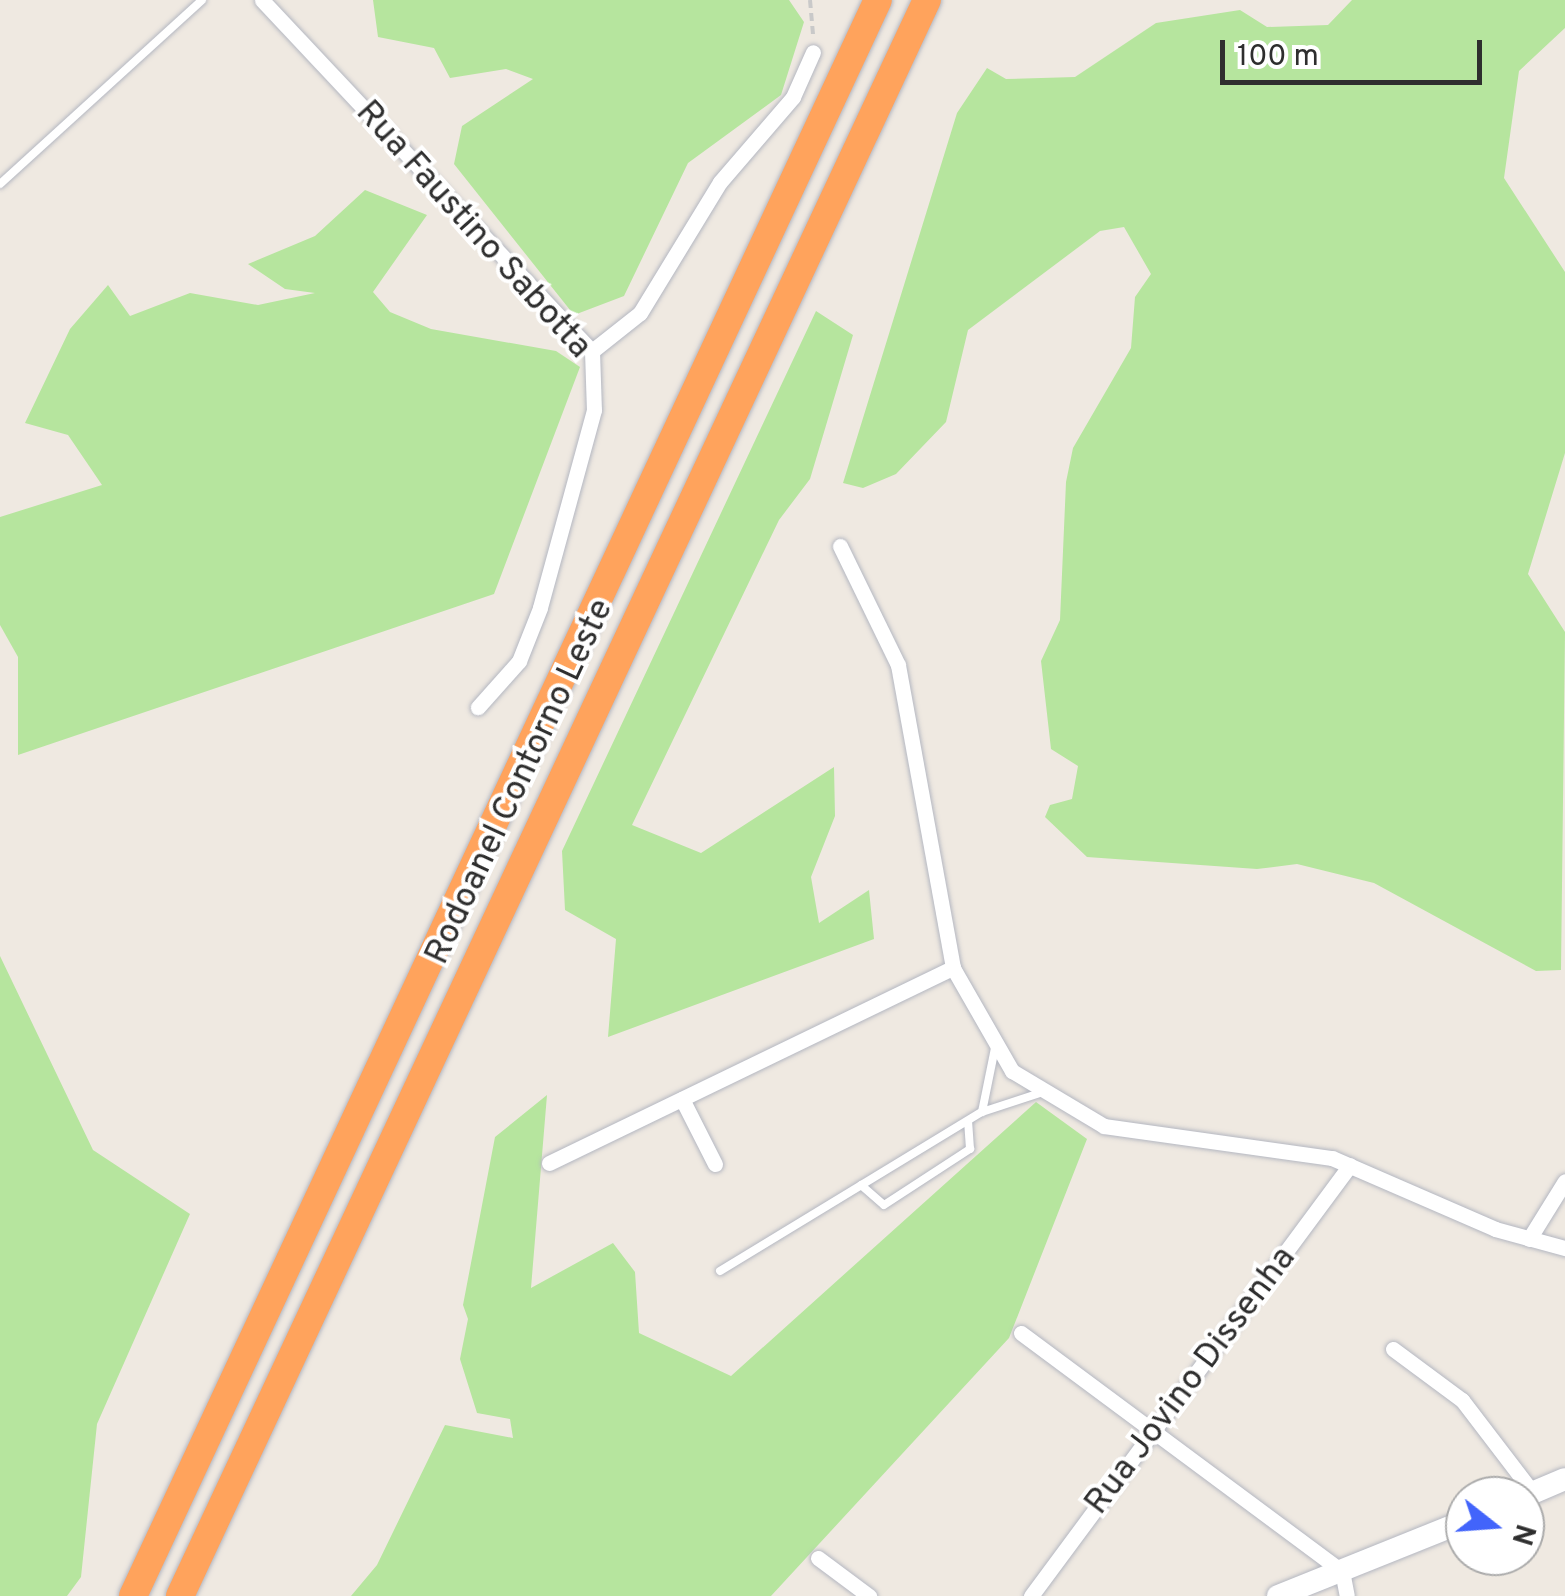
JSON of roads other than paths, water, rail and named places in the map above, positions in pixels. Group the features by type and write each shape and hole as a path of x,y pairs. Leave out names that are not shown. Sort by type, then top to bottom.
{"highway":[{"name":"Rodoanel Contorno Leste","path":"133,1596 878,0"},
{"name":"Rodoanel Contorno Leste","path":"181,1596 927,0"}],"street":[{"name":"Rua Faustino Sabotta","path":"262,0 592,351 594,410 540,608 519,661 478,707"},
{"path":"592,351 640,313 720,182 793,97 813,52"},
{"path":"840,546 898,665 953,968 995,1046 1040,1093 1142,1136 1350,1165 1529,1239 1565,1248"},
{"path":"549,1163 953,968"},
{"path":"682,1099 715,1164"},
{"name":"Rua Jovino Dissenha","path":"1031,1596 1350,1165"},
{"path":"1529,1239 1565,1181"},
{"path":"1021,1333 1342,1571 1347,1596"},
{"path":"1393,1349 1462,1400 1516,1476"},
{"path":"1278,1596 1445,1528"},
{"path":"818,1558 869,1596"}],"lane":[{"path":"0,184 202,0"},
{"path":"982,1112 995,1046"},
{"path":"720,1271 982,1112 1040,1093"},
{"path":"862,1185 884,1206 970,1149 968,1120"}]}
